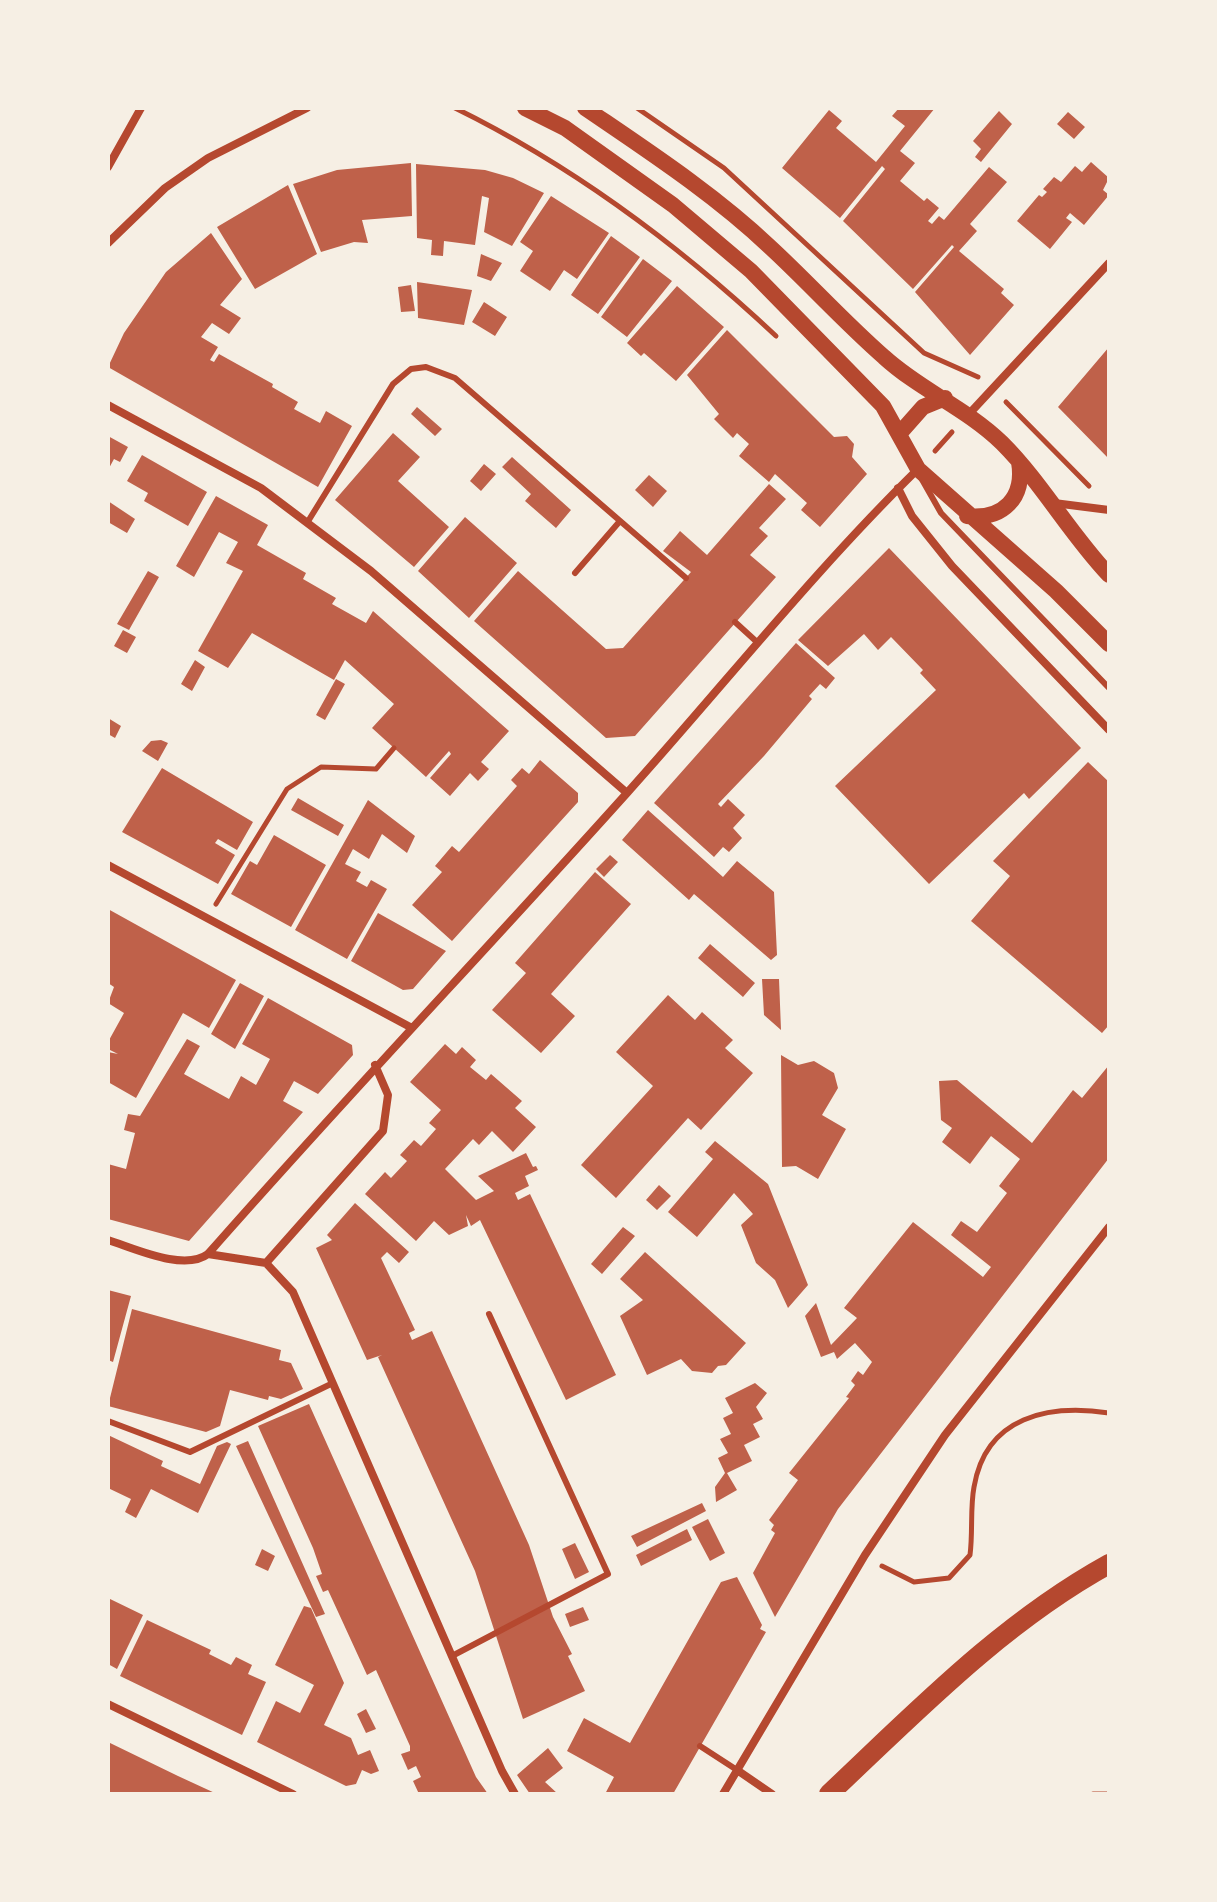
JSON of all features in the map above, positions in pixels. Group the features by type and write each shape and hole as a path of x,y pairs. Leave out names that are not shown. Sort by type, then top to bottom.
{"main road":[{"path":"525,108 565,128 673,205 751,271 883,406 918,469 967,516 1056,591 1109,644"},
{"path":"585,108 768,245 885,359 969,414 1018,462 1053,503 1084,549 1109,575"},
{"path":"900,433 923,407 945,398"},
{"path":"967,516 984,518 1010,502 1022,480 1018,462"},
{"path":"829,1794 964,1666 1079,1581 1109,1564"}],"street":[{"path":"108,167 141,108"},
{"path":"108,243 165,188 208,158 307,108"},
{"path":"969,414 1109,263"},
{"path":"108,405 261,488 371,571 627,793"},
{"path":"108,1240 180,1260 200,1260 208,1254 375,1065 627,793 758,643 918,469"},
{"path":"898,488 912,516 942,555 1109,730"},
{"path":"1053,503 1109,510"},
{"path":"108,865 412,1028"},
{"path":"266,1263 383,1131 388,1095 375,1065"},
{"path":"723,1794 865,1555 945,1435 1109,1227"},
{"path":"208,1254 266,1263 293,1292 515,1794"},
{"path":"108,1704 293,1794"},
{"path":"737,1770 772,1794"}],"lane":[{"path":"307,523 393,384 411,369 426,367 455,378 490,405 686,578"},
{"path":"918,469 931,500 941,513 1109,688"},
{"path":"575,573 620,521"},
{"path":"735,622 758,643"},
{"path":"452,1656 608,1574 489,1314"},
{"path":"108,1421 190,1452 333,1383"},
{"path":"700,1746 737,1770"}],"path":[{"path":"455,108 501,131 614,200 684,253 779,339"},
{"path":"637,108 724,168 924,353 968,372 993,388 1099,497"},
{"path":"918,469 969,414"},
{"path":"207,918 287,789 321,767 376,769 394,748"},
{"path":"865,1555 914,1582 949,1578 970,1555 973,1490 977,1472 996,1439 1020,1420 1037,1414 1087,1410 1109,1413"},
{"path":"1093,1794 1107,1794"}],"building":[{"path":"899,108 935,108 900,151 915,163 900,181 924,201 927,198 939,208 928,221 932,224 939,216 944,220 989,167 1007,182 970,224 977,231 959,251 1004,289 1001,293 1014,305 970,355 915,292 954,247 952,245 913,289 843,221 885,169 882,166 840,218 782,168 829,110 842,121 836,128 876,162 905,126 892,116"},
{"path":"999,111 1012,124 981,162 975,157 981,149 973,141"},
{"path":"1068,112 1085,127 1074,139 1057,124"},
{"path":"1091,162 1109,178 1103,190 1109,195 1084,225 1070,213 1066,218 1072,222 1050,249 1017,221 1039,195 1042,197 1047,192 1043,189 1054,177 1061,182 1075,166 1082,172"},
{"path":"411,163 412,216 362,220 368,243 354,242 321,252 293,184 337,170"},
{"path":"416,164 485,170 513,178 544,193 512,246 484,232 489,198 482,196 475,245 444,241 443,256 431,255 432,240 417,238"},
{"path":"288,185 317,254 255,289 217,227"},
{"path":"551,196 609,233 577,279 564,270 550,291 520,271 533,251 520,242"},
{"path":"211,233 242,279 220,305 241,318 229,334 212,323 201,337 218,347 210,360 214,362 219,354 273,384 272,387 298,402 294,409 320,423 326,411 352,426 318,487 108,367 124,333 166,272"},
{"path":"611,236 640,257 598,314 571,295"},
{"path":"481,254 502,263 491,281 477,276"},
{"path":"643,259 672,281 627,337 601,317"},
{"path":"417,282 472,290 464,325 418,318"},
{"path":"411,285 415,311 401,312 398,287"},
{"path":"677,286 724,327 676,381 644,353 641,356 627,343"},
{"path":"484,302 507,317 495,336 472,322"},
{"path":"727,330 834,437 847,436 854,444 852,457 867,474 820,527 801,510 807,503 775,474 769,482 739,456 749,444 737,433 733,438 714,419 719,414 687,375"},
{"path":"1109,347 1109,459 1058,407"},
{"path":"417,407 442,429 435,436 411,414"},
{"path":"393,433 420,457 398,481 449,527 414,567 335,500"},
{"path":"108,436 128,447 120,462 114,459 108,470"},
{"path":"142,455 207,492 188,526 144,501 148,493 127,481"},
{"path":"512,457 571,510 556,528 525,501 531,494 502,467"},
{"path":"484,464 496,474 481,491 470,481"},
{"path":"649,475 667,491 653,507 635,490"},
{"path":"769,484 786,499 759,528 768,536 750,555 776,577 635,736 606,738 474,621 518,571 606,649 623,648 691,572 663,551 680,531 707,555"},
{"path":"216,496 268,525 257,545 306,573 303,579 336,598 332,604 366,623 373,611 509,731 481,762 489,769 478,781 470,773 450,796 430,778 451,754 449,751 426,777 372,728 394,704 345,660 334,680 252,633 228,668 198,651 243,571 226,563 238,542 219,532 194,577 176,566"},
{"path":"108,501 135,519 127,533 108,522"},
{"path":"465,517 517,563 469,618 418,571"},
{"path":"889,548 1081,748 1029,799 1024,793 929,884 835,786 936,690 920,673 923,670 891,637 878,650 864,634 828,666 798,640"},
{"path":"148,571 159,577 129,630 117,624"},
{"path":"123,630 136,637 127,653 114,646"},
{"path":"796,643 835,678 826,689 820,684 809,696 812,699 764,756 718,804 721,807 728,799 745,815 733,828 742,838 729,852 723,847 714,857 654,803"},
{"path":"195,660 205,667 192,691 181,684"},
{"path":"336,679 345,684 325,720 316,715"},
{"path":"108,718 121,726 115,738 108,734"},
{"path":"151,741 168,743 158,761 142,751"},
{"path":"540,760 578,793 578,802 452,941 412,905 442,872 435,866 452,846 459,852 517,786 511,780 522,768 529,774"},
{"path":"1088,762 1109,782 1109,1025 1102,1033 971,921 1010,876 993,861"},
{"path":"162,768 253,822 237,850 218,839 215,843 235,855 218,884 122,832"},
{"path":"298,798 344,825 338,836 291,810"},
{"path":"368,800 415,836 407,853 382,834 369,859 353,849 345,864 361,872 356,881 367,887 371,880 387,889 347,959 295,930"},
{"path":"648,810 723,877 737,861 774,892 777,955 771,960 694,894 689,900 622,840"},
{"path":"274,835 326,865 291,927 231,894 250,861 257,865"},
{"path":"610,855 618,862 604,877 596,869"},
{"path":"595,872 631,904 551,994 575,1016 541,1053 492,1010 526,973 515,963"},
{"path":"108,909 236,980 209,1028 183,1013 136,1098 108,1082 108,1052 118,1054 108,1049 108,1042 124,1013 108,1003 114,987 108,983"},
{"path":"378,913 446,951 413,989 403,990 351,961"},
{"path":"710,944 755,983 743,997 698,958"},
{"path":"762,979 779,979 781,1030 764,1015"},
{"path":"240,983 264,996 235,1049 211,1034"},
{"path":"668,995 695,1020 702,1012 733,1040 725,1048 753,1073 701,1130 688,1118 616,1198 581,1165 653,1086 616,1052"},
{"path":"268,998 352,1045 353,1055 318,1094 294,1081 283,1101 303,1112 189,1241 108,1219 108,1164 126,1169 135,1133 124,1130 128,1114 140,1116 187,1039 200,1046 184,1074 229,1099 241,1076 256,1085 270,1059 242,1044"},
{"path":"445,1044 456,1054 462,1047 476,1060 470,1067 486,1080 491,1074 522,1101 515,1108 536,1127 513,1152 492,1131 479,1145 473,1139 445,1169 476,1200 494,1191 478,1176 526,1153 533,1167 536,1166 538,1170 525,1176 529,1186 515,1193 518,1200 530,1194 616,1375 566,1400 480,1220 471,1226 466,1215 468,1226 449,1235 434,1221 416,1241 365,1194 385,1172 391,1178 407,1161 400,1155 414,1140 421,1146 436,1129 429,1123 441,1110 410,1082"},
{"path":"781,1055 798,1065 814,1061 834,1073 838,1088 822,1115 846,1129 818,1179 796,1166 782,1167"},
{"path":"1109,1065 1109,1158 838,1509 775,1617 753,1573 775,1533 771,1530 774,1525 769,1520 798,1480 789,1473 849,1398 846,1397 855,1385 851,1381 858,1371 863,1375 872,1362 855,1343 837,1359 834,1352 821,1357 805,1316 816,1303 831,1345 857,1318 844,1308 913,1222 983,1277 991,1267 951,1235 961,1221 977,1232 1007,1193 999,1186 1020,1159 991,1136 970,1164 942,1142 952,1128 941,1120 939,1081 957,1080 1032,1143 1073,1090 1082,1098"},
{"path":"715,1141 768,1184 808,1285 788,1308 775,1280 756,1263 741,1225 753,1214 734,1193 697,1237 668,1212 713,1159 705,1152"},
{"path":"659,1185 671,1196 657,1210 646,1200"},
{"path":"355,1203 409,1252 399,1263 387,1252 381,1258 415,1330 409,1333 412,1340 432,1331 529,1545 553,1617 572,1654 568,1656 585,1691 523,1719 475,1571 378,1357 382,1355 367,1360 316,1248 332,1240 327,1235"},
{"path":"623,1227 635,1236 602,1274 591,1264"},
{"path":"645,1252 746,1343 726,1365 718,1366 712,1373 692,1371 681,1359 647,1375 620,1316 643,1300 620,1279"},
{"path":"108,1290 131,1296 113,1362 108,1360"},
{"path":"132,1309 281,1350 279,1360 291,1363 303,1389 281,1399 269,1396 268,1400 230,1390 220,1426 206,1432 108,1406"},
{"path":"755,1383 767,1393 756,1407 763,1419 753,1424 760,1437 744,1445 752,1461 727,1473 737,1490 716,1502 715,1487 725,1473 718,1458 728,1453 720,1439 731,1434 723,1418 733,1413 725,1398"},
{"path":"309,1404 476,1777 488,1794 419,1794 413,1781 421,1777 416,1766 408,1770 401,1754 410,1751 410,1746 376,1670 367,1675 328,1590 323,1592 316,1576 322,1574 313,1548 258,1426"},
{"path":"108,1435 163,1461 161,1466 200,1484 217,1446 227,1442 231,1444 198,1513 151,1489 136,1518 125,1512 131,1499 108,1488"},
{"path":"248,1441 325,1614 316,1617 236,1446"},
{"path":"702,1503 706,1511 637,1547 631,1536"},
{"path":"708,1519 725,1553 710,1561 692,1527"},
{"path":"687,1529 692,1540 641,1566 636,1555"},
{"path":"575,1543 589,1572 575,1579 562,1549"},
{"path":"262,1549 275,1556 268,1571 255,1565"},
{"path":"737,1577 762,1625 760,1629 766,1632 673,1794 605,1794 614,1777 567,1751 584,1718 630,1743 721,1582"},
{"path":"108,1598 143,1615 117,1669 108,1664"},
{"path":"304,1606 311,1608 344,1683 324,1725 351,1738 358,1755 370,1750 379,1771 371,1774 362,1770 356,1784 346,1786 257,1742 276,1701 300,1713 314,1685 275,1665"},
{"path":"583,1607 589,1620 570,1627 565,1614"},
{"path":"147,1620 211,1650 209,1654 231,1665 236,1657 252,1665 248,1674 266,1682 242,1735 120,1676"},
{"path":"366,1709 376,1729 366,1733 357,1714"},
{"path":"108,1742 178,1776 217,1794 108,1794"},
{"path":"548,1748 563,1768 545,1782 558,1794 530,1794 517,1775"}]}
